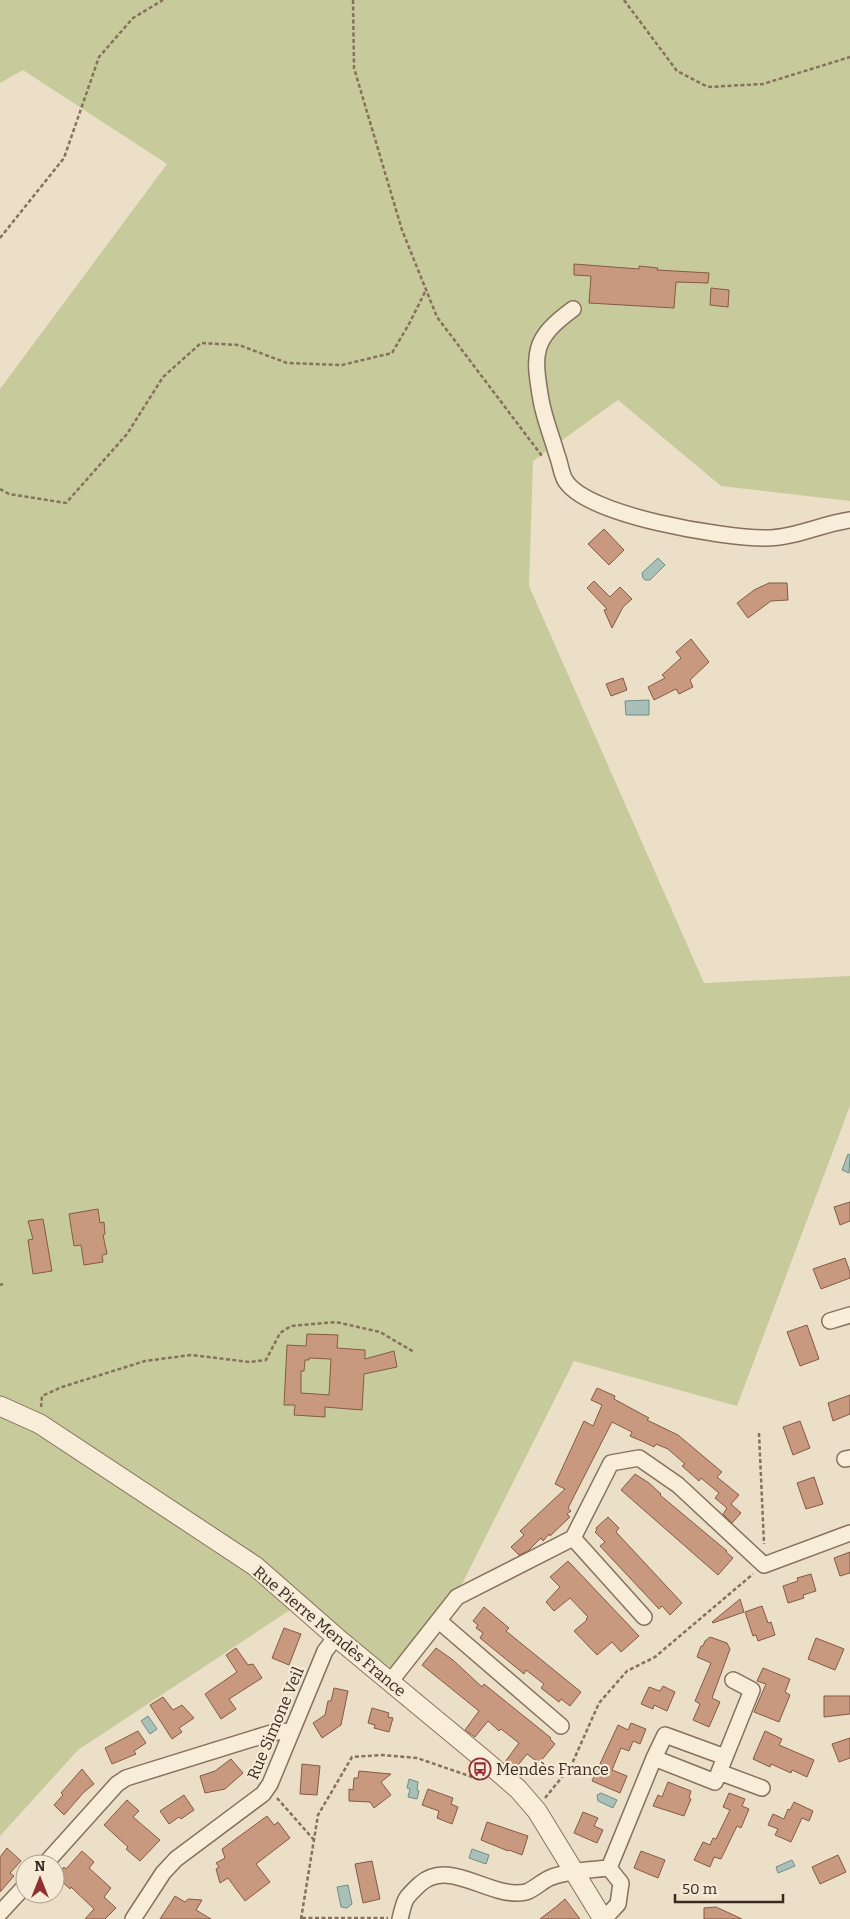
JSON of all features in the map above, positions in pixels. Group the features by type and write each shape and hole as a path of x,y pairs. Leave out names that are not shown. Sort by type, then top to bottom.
{"street":[{"path":"573,309 553,323 539,344 535,368 541,402 565,480 578,494 613,510 711,534 766,538 850,520"},
{"path":"830,1321 850,1315"},
{"name":"Rue Pierre Mendès France","path":"0,1406 40,1424 255,1566 336,1637 518,1789 536,1811 604,1919"},
{"path":"390,1682 457,1597 572,1538 610,1463 639,1458 678,1485 764,1565 850,1534"},
{"path":"572,1538 644,1617"},
{"path":"438,1621 561,1726"},
{"name":"Rue Simone Veil","path":"133,1919 163,1873 176,1859 263,1794 325,1651 336,1637"},
{"path":"654,1758 715,1782 752,1690 733,1680"},
{"path":"54,1854 117,1784 126,1778 276,1732 284,1731 291,1733"},
{"path":"609,1868 665,1735 725,1757"},
{"path":"719,1772 762,1788"},
{"path":"400,1918 406,1898 427,1878 454,1875 504,1893 526,1892 552,1877 573,1872 609,1868"},
{"path":"604,1919 618,1904 621,1883 609,1868"},
{"path":"0,1913 15,1897"}],"path":[{"path":"0,238 64,158 99,57 133,18 163,0"},
{"path":"353,0 354,68 402,230 437,317 542,456"},
{"path":"624,0 678,71 708,87 763,84 850,57"},
{"path":"0,489 9,494 66,503 127,434 163,377 201,343 239,344 287,362 342,365 392,353 426,290"},
{"path":"40,1424 42,1396 62,1387 145,1362 190,1355 250,1362 266,1360 280,1333 291,1326 336,1322 380,1332 414,1352"},
{"path":"536,1811 571,1766 599,1704 627,1671 655,1657 764,1565 759,1433"},
{"path":"400,1918 301,1918 318,1815 352,1756 382,1755 417,1758 486,1782"},
{"path":"267,1788 314,1840"}],"green space":[{"path":"0,0 850,0 850,501 721,486 618,400 533,461 529,586 704,983 850,976 850,1106 737,1406 574,1361 463,1582 391,1668 293,1608 78,1750 0,1836 0,389 167,164 23,70 0,83"}],"water":[{"path":"658,558 665,565 650,580 645,580 642,573"},
{"path":"649,700 649,715 626,715 625,701"},
{"path":"848,1154 850,1155 849,1173 842,1170"},
{"path":"148,1716 157,1729 150,1734 141,1721"},
{"path":"409,1779 418,1782 417,1790 419,1791 417,1799 408,1797 410,1789 407,1788"},
{"path":"601,1793 617,1800 613,1808 598,1801 597,1795"},
{"path":"472,1849 489,1855 486,1864 469,1858"},
{"path":"792,1860 795,1866 778,1873 776,1867"},
{"path":"348,1885 352,1904 347,1908 341,1907 337,1887"}],"building":[{"path":"574,264 639,269 639,266 658,268 657,270 709,273 708,283 676,282 674,308 589,303 591,276 574,275"},
{"path":"711,288 729,290 728,307 710,305"},
{"path":"604,529 624,550 609,565 588,544"},
{"path":"594,581 610,597 620,587 632,599 623,607 612,628 604,610 607,609 587,588"},
{"path":"769,583 787,583 788,600 771,601 748,618 737,603 754,590"},
{"path":"691,639 709,662 690,680 693,687 679,694 676,689 654,700 648,687 665,678 662,675 681,658 676,652"},
{"path":"623,678 627,690 611,696 606,684"},
{"path":"850,1202 850,1221 840,1225 834,1207"},
{"path":"98,1209 100,1223 104,1222 105,1234 103,1235 107,1254 102,1255 103,1262 84,1265 81,1245 74,1246 69,1214"},
{"path":"43,1219 52,1271 33,1274 28,1240 33,1239 28,1221"},
{"path":"845,1258 850,1278 821,1289 813,1269"},
{"path":"807,1325 819,1359 800,1366 787,1332"},
{"path":"307,1334 338,1335 337,1348 365,1350 365,1359 394,1351 397,1367 364,1374 362,1410 325,1407 325,1417 294,1415 295,1405 284,1405 287,1345 306,1346","holes":["309,1358 331,1359 329,1395 301,1393 301,1371 304,1371 305,1360 309,1360"]},
{"path":"597,1388 615,1396 614,1399 649,1418 647,1420 678,1435 722,1472 717,1477 739,1495 731,1504 741,1513 732,1523 723,1514 727,1508 715,1498 719,1493 701,1478 699,1481 682,1466 685,1464 668,1449 656,1444 654,1447 630,1436 632,1432 612,1422 568,1508 571,1511 567,1514 570,1517 550,1536 549,1534 543,1541 541,1538 528,1551 519,1555 511,1547 524,1535 520,1531 565,1489 555,1484 584,1421 593,1426 602,1405 591,1400"},
{"path":"850,1395 850,1414 833,1421 828,1403"},
{"path":"800,1421 810,1448 793,1455 783,1427"},
{"path":"635,1474 649,1483 660,1495 733,1558 718,1575 621,1490"},
{"path":"814,1477 823,1504 806,1509 797,1483"},
{"path":"608,1517 619,1528 616,1532 682,1603 670,1615 662,1606 659,1609 600,1546 605,1542 595,1532 596,1528"},
{"path":"850,1552 850,1573 840,1576 834,1558"},
{"path":"568,1561 639,1636 621,1652 612,1642 597,1655 574,1631 588,1617 570,1598 554,1611 546,1602 560,1587 550,1577"},
{"path":"811,1574 816,1591 803,1595 804,1598 788,1603 783,1586 798,1581 797,1578"},
{"path":"740,1599 744,1612 712,1622"},
{"path":"762,1606 768,1623 771,1622 775,1635 758,1641 756,1635 753,1636 745,1612"},
{"path":"484,1607 509,1628 506,1631 581,1692 570,1706 561,1699 559,1702 541,1688 544,1684 526,1670 524,1674 480,1638 483,1633 476,1628 478,1625 473,1621"},
{"path":"284,1628 301,1634 289,1665 272,1658"},
{"path":"710,1637 727,1643 730,1649 712,1698 720,1702 709,1727 693,1720 700,1704 695,1701 711,1663 697,1657 701,1646"},
{"path":"816,1638 844,1649 835,1670 808,1659"},
{"path":"236,1648 248,1665 253,1664 262,1678 229,1699 236,1709 221,1719 205,1694 237,1672 226,1655"},
{"path":"436,1648 453,1660 482,1687 484,1684 551,1738 555,1744 539,1763 527,1754 514,1770 505,1762 519,1743 501,1729 499,1731 488,1721 475,1737 465,1730 479,1711 422,1665"},
{"path":"763,1668 790,1679 785,1692 790,1695 779,1722 754,1712 766,1684 757,1681"},
{"path":"663,1686 675,1692 667,1711 654,1705 653,1709 641,1704 649,1687 660,1691"},
{"path":"334,1688 348,1691 341,1725 322,1738 313,1723 325,1715 328,1701 331,1701"},
{"path":"824,1696 850,1696 850,1714 824,1717"},
{"path":"163,1697 173,1710 182,1705 194,1718 179,1728 182,1732 172,1739 150,1705"},
{"path":"372,1708 389,1713 388,1717 393,1718 389,1732 374,1728 375,1725 368,1723"},
{"path":"631,1723 646,1729 640,1744 633,1741 629,1751 621,1748 612,1770 627,1776 620,1793 592,1781 618,1725 628,1730"},
{"path":"138,1731 146,1743 134,1751 136,1754 112,1764 105,1748"},
{"path":"765,1731 782,1739 779,1745 814,1760 807,1777 792,1770 791,1773 771,1764 770,1767 753,1759"},
{"path":"850,1738 850,1758 839,1762 832,1744"},
{"path":"231,1759 243,1773 225,1789 205,1793 200,1776 215,1771"},
{"path":"302,1764 320,1766 317,1795 300,1794"},
{"path":"82,1769 94,1784 84,1792 64,1815 54,1805 63,1795 61,1793"},
{"path":"359,1771 391,1774 381,1782 391,1795 374,1808 370,1802 349,1801 349,1789 353,1790 354,1778 358,1778"},
{"path":"668,1782 691,1791 689,1798 691,1799 684,1816 653,1806 658,1795 662,1797"},
{"path":"428,1789 453,1798 451,1804 458,1807 452,1824 437,1818 439,1811 422,1805"},
{"path":"729,1793 745,1799 742,1806 749,1809 741,1828 737,1826 721,1859 714,1857 710,1867 694,1860 703,1842 710,1845 713,1838 716,1839 730,1810 723,1807"},
{"path":"184,1795 194,1810 181,1819 179,1817 169,1824 160,1811"},
{"path":"127,1800 139,1811 133,1817 160,1840 140,1861 104,1825"},
{"path":"794,1802 813,1811 809,1821 802,1818 791,1842 775,1835 778,1829 768,1825 773,1814 784,1819 788,1809 790,1810"},
{"path":"583,1812 598,1818 594,1826 603,1830 597,1843 574,1833"},
{"path":"267,1816 274,1825 278,1822 290,1838 256,1864 270,1882 245,1901 228,1878 220,1883 216,1869 219,1867 216,1863 225,1858 222,1849"},
{"path":"487,1822 528,1836 522,1855 481,1840"},
{"path":"7,1848 15,1855 15,1868 10,1873 14,1876 0,1892 0,1857"},
{"path":"82,1851 94,1862 89,1868 111,1888 104,1897 116,1908 105,1919 85,1919 94,1909 71,1887 70,1889 65,1884 66,1869"},
{"path":"641,1851 665,1860 658,1878 634,1868"},
{"path":"838,1855 846,1872 820,1884 812,1867"},
{"path":"372,1861 380,1899 363,1903 355,1864"},
{"path":"175,1896 185,1902 188,1899 202,1900 196,1910 211,1919 160,1919"},
{"path":"565,1899 580,1919 540,1919 557,1906"},
{"path":"716,1907 742,1919 704,1919 704,1908"}],"place":[{"name":"Mendès France","path":"480,1769"}]}
